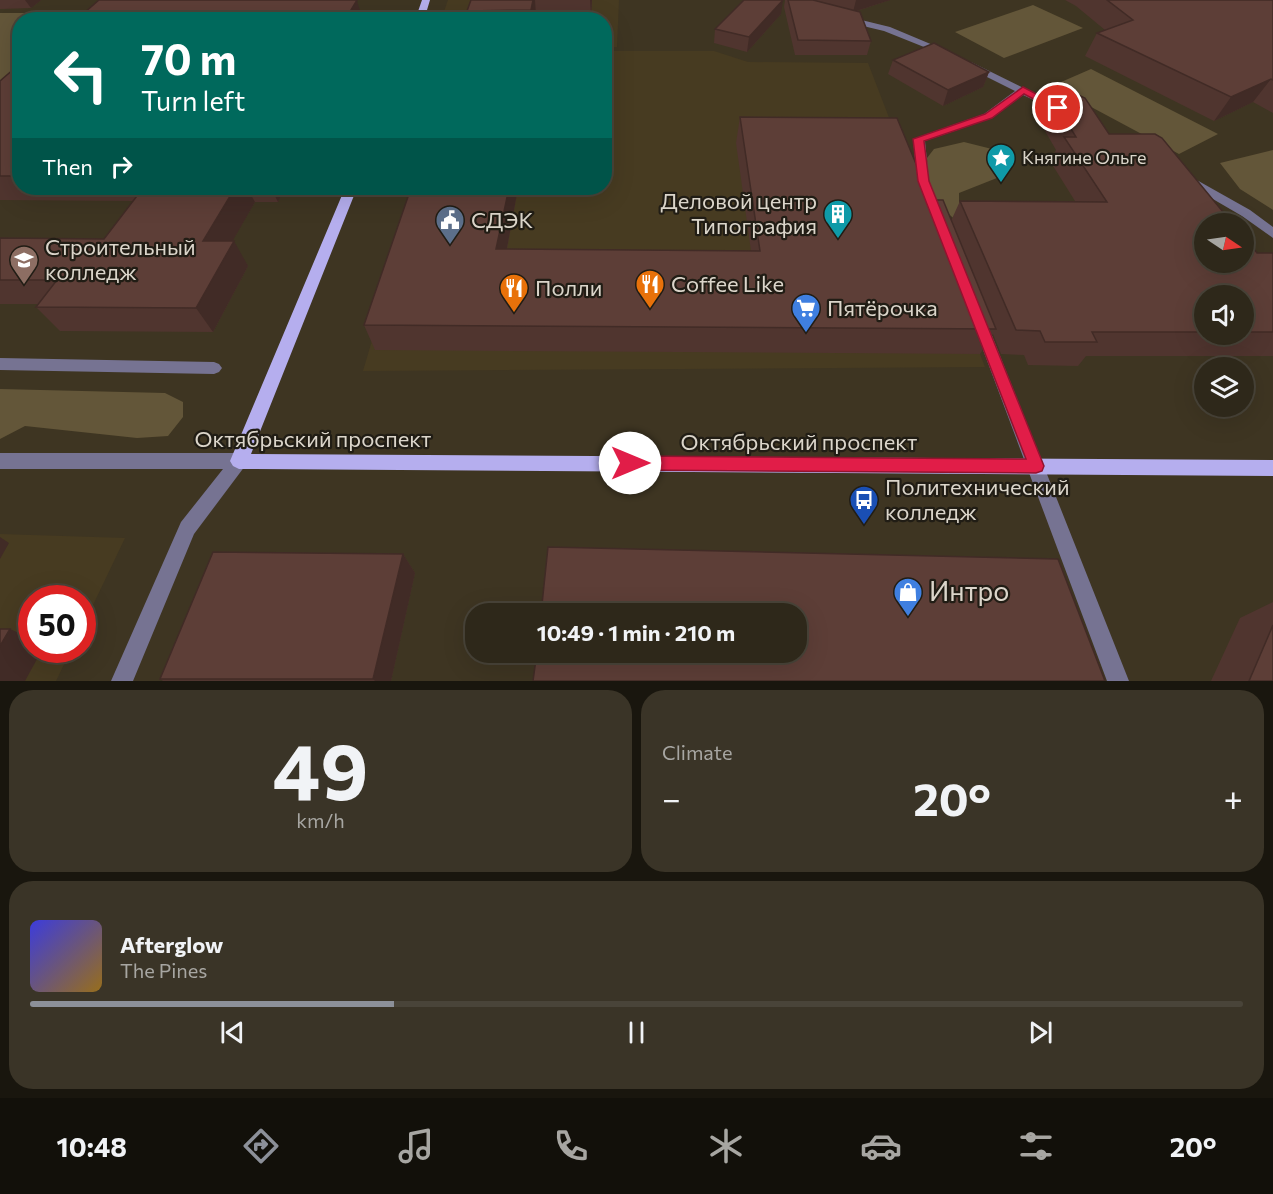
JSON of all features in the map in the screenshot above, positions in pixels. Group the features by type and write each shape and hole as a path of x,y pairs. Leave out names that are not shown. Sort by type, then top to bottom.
{"main road":[{"path":"239,461 348,195"},
{"name":"Октябрьский проспект","path":"239,461 1273,468"}],"street":[{"path":"833,16 887,29 954,56"},
{"path":"963,61 1071,115"},
{"path":"945,235 923,181 919,139 988,116 1023,90"},
{"path":"1179,175 1246,213 1273,234"},
{"path":"975,309 1118,681"},
{"path":"0,364 214,368"},
{"name":"Октябрьский проспект","path":"0,461 239,461"},
{"path":"122,681 187,528 239,461"}],"shaded area":[{"path":"448,0 619,0 617,47 612,47 612,12 444,12"},
{"path":"113,3 162,12 88,12"},
{"path":"1033,5 1083,28 1004,58 955,32"},
{"path":"0,13 12,13 12,77 0,85"},
{"path":"612,51 714,51 748,62 868,63 985,367 363,371 415,195 612,195"},
{"path":"1091,69 1218,134 1179,154 1052,86"},
{"path":"964,142 1012,154 1002,176 959,193 959,222 943,209 934,195 929,179 927,158 934,149"},
{"path":"1273,150 1273,210 1240,189 1220,163"},
{"path":"0,389 165,393 183,402 183,417 168,436 137,438 25,426 0,439"},
{"path":"0,534 125,538 96,599 96,585 18,585 18,663 65,663 56,681 0,681"}],"building":[{"path":"99,0 357,0 350,12 85,12"},
{"path":"471,0 533,0 531,10 467,11"},
{"path":"744,0 783,0 749,37 715,29"},
{"path":"788,0 813,0 860,12 871,41 798,40"},
{"path":"1107,0 1273,0 1273,80 1231,97 1097,33 1133,20"},
{"path":"934,43 989,72 948,90 893,60"},
{"path":"12,71 12,176 0,176 0,81"},
{"path":"1049,93 1076,94 1085,98 1109,134 1155,134 1162,138 1224,213 1194,213 1194,273 1254,273 1254,249 1257,253 1273,253 1273,332 1254,332 1254,285 1194,285 1194,332 1092,332 1097,342 1045,342 1040,331 1016,330 960,201 1107,202 1064,137 1076,137"},
{"name":"Деловой центр Типография","path":"740,117 897,118 931,200 943,200 996,329 364,325 409,195 508,195 496,249 760,251"},
{"path":"138,195 231,195 203,241 234,241 196,308 36,307 57,280 0,280 0,238 104,239"},
{"path":"548,547 1058,559 1105,681 533,681 535,663 807,663 807,603 542,603"},
{"path":"213,552 403,554 373,679 160,679"},
{"path":"1273,625 1273,681 1249,681"},
{"path":"0,629 10,629 0,646"}],"place":[{"name":"Княгине Ольге","path":"1001,184"},
{"name":"Деловой центр Типография","path":"838,240"},
{"name":"СДЭК","path":"450,246"},
{"name":"Строительный колледж","path":"24,286"},
{"name":"Coffee Like","path":"650,310"},
{"name":"Полли","path":"514,314"},
{"name":"Пятёрочка","path":"806,334"},
{"name":"Политехнический колледж","path":"864,526"},
{"name":"Интро","path":"908,618"}],"route":[{"path":"630,463 1036,466 923,181 919,139 988,116 1023,90 1058,108"}]}
